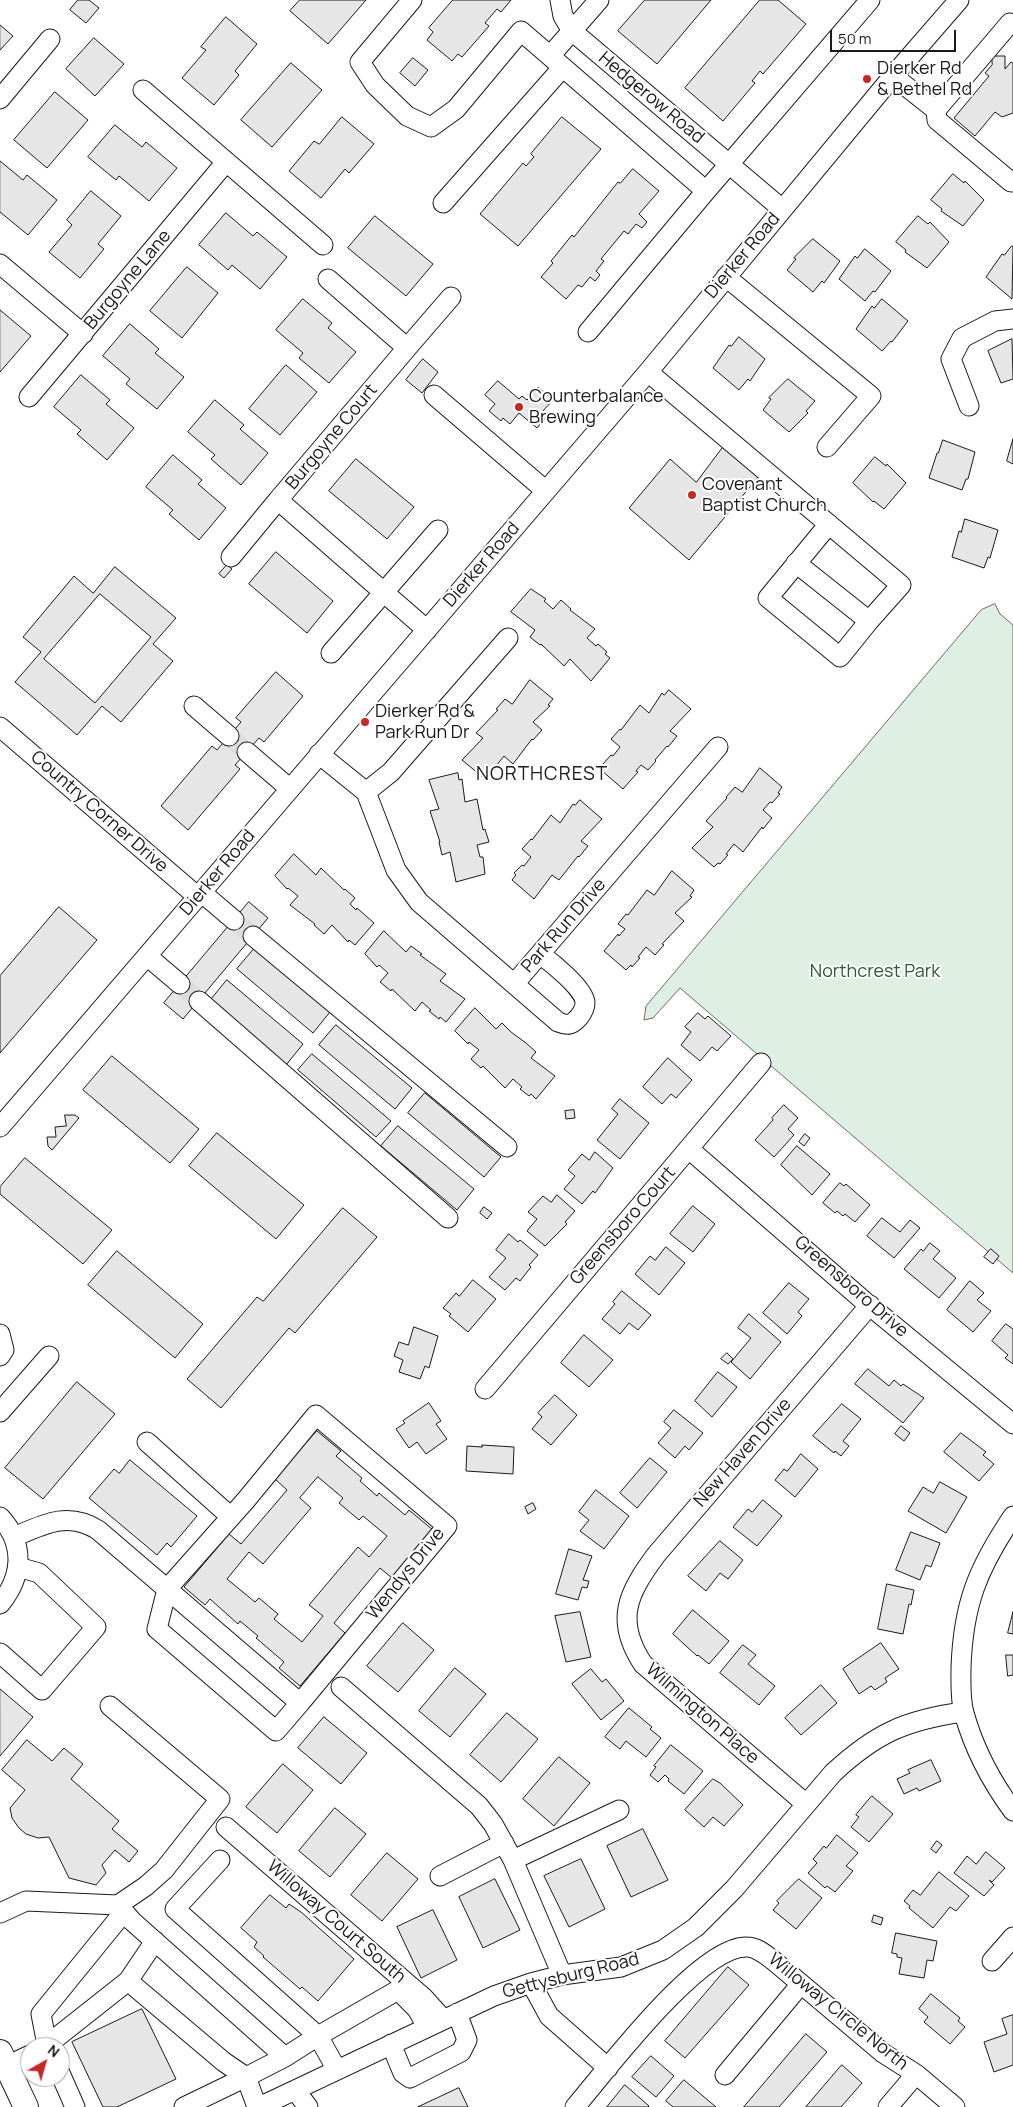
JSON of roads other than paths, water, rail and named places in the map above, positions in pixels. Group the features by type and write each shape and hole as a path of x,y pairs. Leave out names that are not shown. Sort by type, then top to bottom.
{"main road":[{"path":"3,2059 26,2107"}],"street":[{"name":"Hedgerow Road","path":"412,0 360,62 375,86 407,116 431,127 456,109 521,32 706,191"},
{"name":"Hedgerow Road","path":"560,0 563,16 572,31 782,209"},
{"path":"443,204 557,61 572,31 599,0"},
{"path":"588,332 870,0"},
{"name":"Dierker Road","path":"0,1127 648,372 893,76 959,0"},
{"path":"1013,25 1010,22 936,110 937,120 1011,182 1013,180"},
{"path":"0,99 50,39"},
{"path":"893,76 936,110"},
{"path":"143,90 323,245"},
{"name":"Burgoyne Lane","path":"29,397 226,162"},
{"path":"0,264 83,334"},
{"path":"726,277 871,396 828,447"},
{"path":"328,279 407,348"},
{"name":"Burgoyne Court","path":"427,630 278,500 451,296"},
{"path":"969,406 951,359 962,338 994,321 1013,319"},
{"path":"648,372 829,524 901,585 840,657 768,598 829,524"},
{"path":"434,394 546,491"},
{"path":"231,557 278,500"},
{"path":"331,652 438,530"},
{"path":"796,563 869,621"},
{"path":"319,754 366,792 391,772 508,638"},
{"path":"194,706 229,736"},
{"name":"Country Corner Drive","path":"0,727 200,895 234,920"},
{"name":"Park Run Drive","path":"366,792 396,870 415,897 514,984 718,747"},
{"path":"247,752 290,788"},
{"path":"253,936 507,1147"},
{"path":"514,984 558,1022 567,1025 574,1022 585,1006 585,1000 579,990 540,954"},
{"path":"148,956 180,984"},
{"path":"199,1000 448,1218"},
{"name":"Greensboro Court","path":"485,1389 761,1063"},
{"name":"Greensboro Drive","path":"689,1149 870,1305 1013,1424"},
{"name":"New Haven Drive","path":"627,1608 631,1592 656,1555 870,1305"},
{"path":"0,1334 4,1350 0,1356"},
{"path":"0,1412 49,1356"},
{"name":"Wendys Drive","path":"316,1415 447,1526 276,1731 157,1629 167,1589 231,1517 316,1415"},
{"path":"147,1442 231,1517"},
{"path":"1013,1516 997,1539 981,1569 968,1603 962,1644 961,1690 963,1712 979,1755 996,1787 1013,1811"},
{"path":"0,1517 14,1536 19,1551 18,1567 14,1582 0,1604"},
{"path":"14,1536 46,1523 60,1520 86,1522 98,1530 300,1703"},
{"path":"0,1653 42,1690 96,1628 39,1573 18,1567"},
{"name":"Wilmington Place","path":"627,1608 629,1633 635,1652 643,1664 806,1804"},
{"path":"341,1686 479,1806 493,1824 508,1851 562,1975"},
{"path":"45,2037 41,2014 121,1909 164,1870 220,1799 110,1706"},
{"name":"Gettysburg Road","path":"258,2107 494,1996 562,1975 621,1967 663,1950 696,1927 734,1889 806,1804 848,1759 879,1736 916,1721 963,1712"},
{"path":"440,1876 620,1810"},
{"name":"Willoway Court South","path":"226,1827 424,1998 443,2020"},
{"path":"220,1860 175,1909 318,2036 337,2070"},
{"path":"0,1913 26,1901 121,1909 155,1942 285,2057"},
{"path":"992,1962 1013,1937"},
{"path":"57,2037 128,1981 155,1942"},
{"name":"Willoway Circle North","path":"576,2107 666,2001 712,1960 729,1950 747,1947 762,1952 883,2052 916,2074 955,2107"},
{"path":"128,1981 224,2062 246,2077 258,2107"},
{"path":"532,1983 549,2016 608,2068"},
{"path":"725,2075 801,1984"},
{"path":"184,2107 285,2057 398,1990 417,2009 443,2020 467,2040 461,2052 410,2078 403,2072 391,2044"},
{"path":"3,2059 20,2056"},
{"path":"888,2107 916,2074"},
{"path":"66,2087 75,2107"},
{"path":"295,2090 308,2107"}],"tunnel":[{"path":"229,736 247,752"},
{"path":"234,920 253,936"},
{"path":"180,984 199,1001"}],"place":[{"name":"Dierker Rd & Bethel Rd","path":"867,79"},
{"name":"Counterbalance Brewing","path":"519,407"},
{"name":"Covenant Baptist Church","path":"692,495"},
{"name":"Dierker Rd & Park Run Dr","path":"365,722"}],"district":[{"name":"NORTHCREST","path":"542,775"}],"park label":[{"name":"Northcrest Park","path":"875,972"}]}
